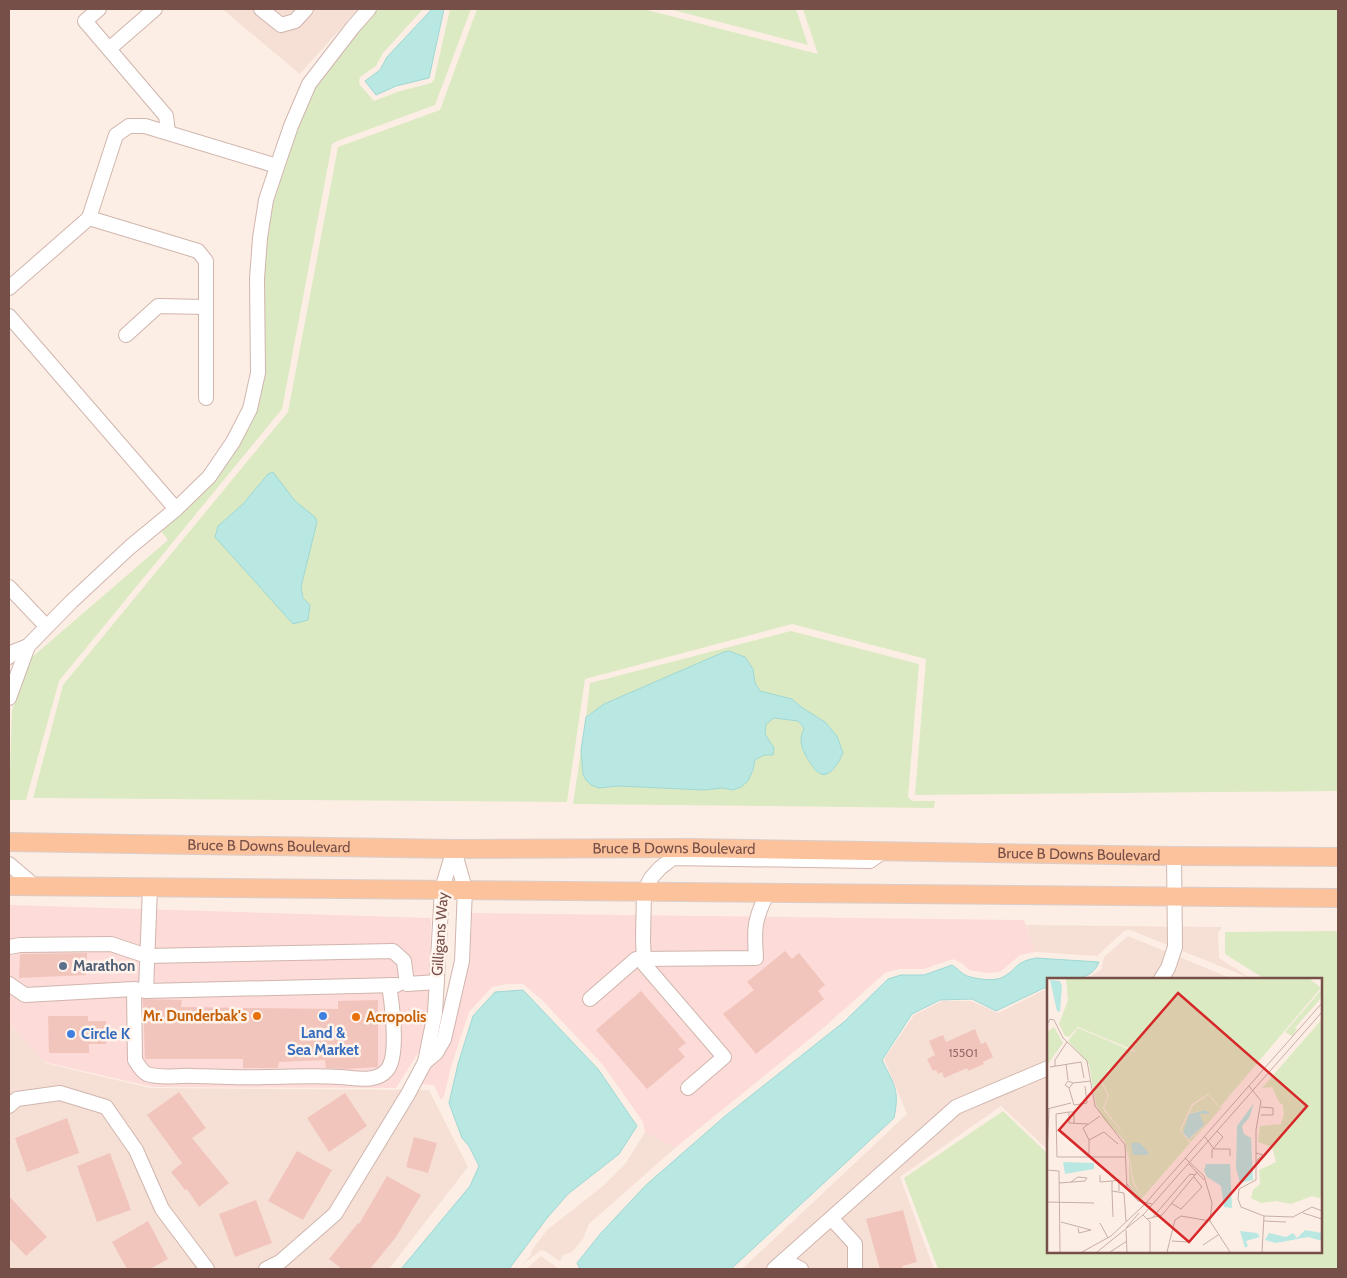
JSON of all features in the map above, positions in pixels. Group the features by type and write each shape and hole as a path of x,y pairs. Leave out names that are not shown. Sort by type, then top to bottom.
{"main road":[{"name":"Bruce B Downs Boulevard","path":"9,842 454,849 692,848 1338,857"},
{"path":"9,886 1338,898"}],"street":[{"path":"99,9 85,21 166,116 168,132"},
{"path":"109,49 155,9"},
{"path":"261,9 281,25 295,21 306,9"},
{"path":"9,698 28,646 46,626 130,547 176,509 209,477 233,442 250,409 258,373 257,279 260,238 266,200 291,126 309,84 369,9"},
{"path":"9,288 89,218 116,135 129,126 146,126 277,166"},
{"path":"89,218 198,250 206,260 206,398"},
{"path":"126,335 158,306 206,307"},
{"path":"9,316 176,509"},
{"path":"9,587 46,626"},
{"path":"9,657 13,652 28,646"},
{"name":"Gilligans Way","path":"266,1269 280,1262 334,1214 408,1094 425,1062 435,1013 442,889 454,849"},
{"name":"Gilligans Way","path":"425,1062 436,1053 444,1039 462,961 465,889 454,849"},
{"path":"688,1088 724,1057 644,964 644,892 651,878 673,858 870,861 884,851"},
{"path":"1162,978 1168,968 1175,947 1174,856"},
{"path":"9,864 36,887"},
{"path":"150,887 147,956 140,990 136,1060 139,1067 146,1074 166,1077 312,1075 375,1079 387,1070 392,1062 393,1010 389,985"},
{"path":"590,999 636,959 756,958 754,932 758,912 767,894"},
{"path":"9,948 20,945 111,944 147,956 393,951 404,961 408,984"},
{"path":"9,984 25,995 437,982"},
{"path":"779,1265 956,1107 1047,1068"},
{"path":"9,1106 17,1099 60,1093 106,1107 136,1150 162,1209 207,1269"},
{"path":"832,1219 854,1244 855,1269"},
{"path":"779,1265 801,1269"}],"shaded area":[{"path":"222,9 358,9 300,74"},
{"path":"9,905 431,918 429,1012 420,1050 396,1088 153,1087 44,1062 9,1023"},
{"path":"472,913 1024,920 1035,952 1020,955 1000,972 988,973 969,970 963,964 953,959 924,969 899,969 885,973 822,1029 675,1148 645,1132 643,1122 603,1065 541,999 523,984 507,984 492,987 469,1012 452,1063 444,1096 441,1100 434,1085 422,1084 432,1065 442,1056 451,1040 470,962"},
{"path":"1026,925 1222,927 1218,933 1219,958 1250,978 1130,930 1124,931 1097,956 1035,952"},
{"path":"1128,936 1231,978 1087,978 1101,970 1104,957"},
{"path":"1047,990 1047,1149 1001,1106 900,1177 934,1269 742,1269 907,1114 884,1059 914,1015 942,1001 971,1001 998,1013"},
{"path":"9,1023 45,1063 150,1088 429,1090 468,1167 389,1269 9,1269"},
{"path":"645,1132 675,1148 589,1224 583,1239 572,1252 563,1255 560,1261 541,1250 521,1266 531,1255 532,1250 547,1230 603,1186 626,1163"},
{"path":"541,1256 559,1269 526,1269"}],"green space":[{"path":"379,9 423,9 383,53 376,66 360,77 360,85 374,101 397,92 431,83 434,80 450,9 471,9 435,105 332,144 282,409 59,681 26,800 9,800 12,710 31,658 168,540 161,531 216,481 239,446 257,411 266,372 264,278 267,238 274,201 298,128 316,87 358,31"},
{"path":"477,9 643,9 818,54 803,9 1338,9 1338,791 915,795 926,659 792,624 585,679 567,802 33,798 63,685 288,412 338,147 440,110"},
{"path":"669,9 796,9 808,45"},
{"path":"791,631 919,664 908,797 912,801 935,801 934,808 573,804 581,750 583,774 607,788 618,786 704,790 723,788 732,790 753,770 755,761 773,748 765,734 766,724 774,718 797,721 804,728 802,741 804,752 819,774 825,722 792,699 760,691 755,683 753,669 590,713 586,717 590,683"},
{"path":"1338,931 1338,1269 938,1269 904,1178 1003,1111 1047,1153 1047,1253 1322,1253 1322,978 1263,978 1225,954 1225,932"}],"water":[{"path":"432,9 444,9 429,78 396,86 376,95 365,81 380,70 387,57"},
{"path":"273,472 295,501 315,517 317,522 301,587 303,598 310,605 308,620 293,624 215,537 218,526 243,504 268,474"},
{"path":"729,651 745,657 753,669 755,683 760,691 792,699 825,722 837,736 843,753 831,772 827,774 819,773 809,761 801,742 804,728 798,721 774,718 766,724 765,734 774,748 773,755 764,755 755,760 748,781 741,787 732,790 723,788 704,790 619,786 599,788 591,785 586,780 583,774 581,750 586,717 604,704"},
{"path":"1036,958 1099,962 1090,974 1084,977 1047,978 1047,988 996,1011 972,999 940,1000 912,1014 882,1060 895,1088 896,1108 894,1118 731,1269 580,1269 577,1263 601,1233 646,1185 724,1117 845,1021 888,979 901,975 924,975 952,965 967,976 990,980 999,979 1029,960"},
{"path":"523,990 598,1069 637,1126 619,1154 568,1194 547,1218 509,1269 401,1269 470,1186 479,1166 469,1146 462,1138 449,1103 458,1064 473,1016 495,992"}],"building":[{"path":"785,951 792,959 799,953 825,985 818,991 824,999 756,1054 723,1014 754,990 747,982"},
{"path":"87,953 86,975 19,978 20,954"},
{"path":"641,991 686,1043 678,1049 685,1057 647,1089 596,1030"},
{"path":"143,999 182,1000 181,1007 338,1009 338,1001 378,1000 378,1067 326,1068 325,1060 279,1062 278,1068 243,1068 243,1059 145,1059"},
{"path":"48,1016 88,1016 88,1021 106,1021 106,1044 89,1044 89,1053 49,1053"},
{"path":"975,1029 981,1044 986,1042 993,1057 983,1062 984,1064 968,1071 967,1068 944,1078 942,1072 938,1074 936,1070 933,1071 927,1059 935,1055 929,1041 943,1035 946,1042"},
{"path":"179,1092 206,1128 192,1138 229,1183 199,1207 187,1189 185,1190 171,1172 182,1163 147,1115"},
{"path":"345,1093 367,1126 329,1152 307,1118"},
{"path":"67,1118 79,1153 27,1172 15,1138"},
{"path":"414,1137 437,1143 428,1173 406,1167"},
{"path":"297,1151 332,1170 303,1220 268,1201"},
{"path":"110,1153 131,1210 97,1222 77,1166"},
{"path":"387,1176 421,1195 396,1237 370,1269 342,1269 329,1259 359,1224"},
{"path":"9,1196 47,1237 26,1256 9,1238"},
{"path":"256,1200 272,1243 235,1257 219,1214"},
{"path":"903,1210 917,1262 902,1266 903,1269 880,1269 866,1219"},
{"path":"148,1221 168,1259 150,1269 127,1269 112,1242"}],"place":[{"name":"Marathon","path":"63,966"},
{"name":"Mr. Dunderbak's","path":"257,1016"},
{"name":"Land & Sea Market","path":"323,1016"},
{"name":"Acropolis","path":"356,1017"},
{"name":"Circle K","path":"71,1034"}]}
